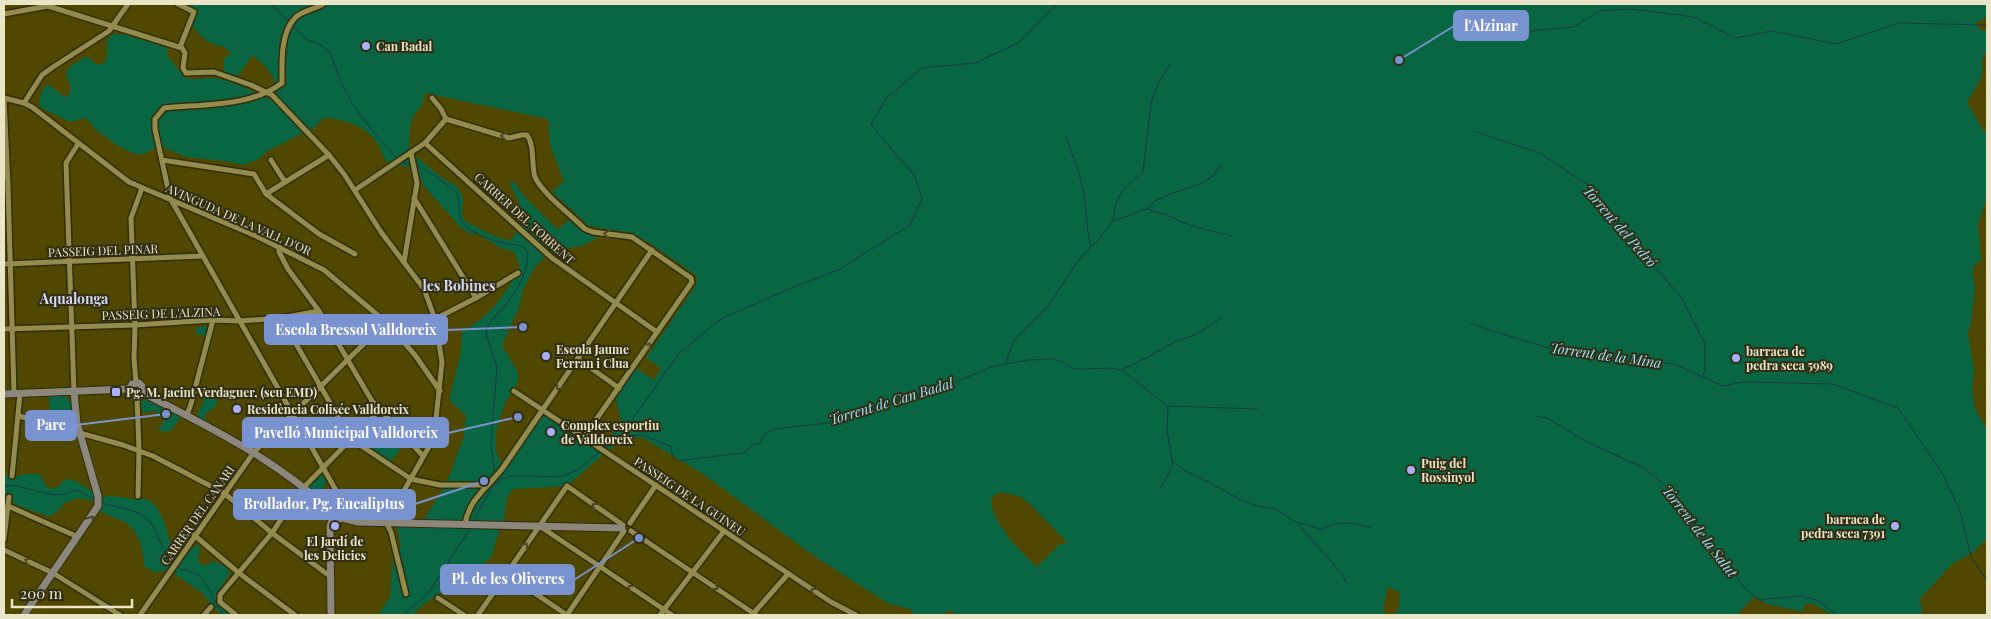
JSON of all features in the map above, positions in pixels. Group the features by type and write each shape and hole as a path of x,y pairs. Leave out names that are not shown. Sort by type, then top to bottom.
{"street":[{"path":"24,103 42,75 109,31 128,4"},
{"path":"178,4 194,12 180,47"},
{"path":"323,4 304,11 294,18 285,37 282,83 268,93 221,103 164,108 155,119 155,130 170,198 350,515 346,519"},
{"path":"4,14 34,6 48,6 180,47 185,53 183,68 186,73 214,72 268,93 329,155 355,190 381,232 424,289 435,319 442,362 434,438 386,522"},
{"path":"4,98 7,264 19,416 12,476"},
{"name":"AVINGUDA DE LA VALL D'OR","path":"4,98 24,103 32,108 121,178 170,198 324,270 386,322 415,354 440,391"},
{"path":"432,98 442,109 446,119"},
{"path":"355,190 411,154 425,143 446,119"},
{"path":"446,119 509,138 527,135 530,140 536,180 584,228 593,232 632,237 691,278 692,282 584,437"},
{"name":"CARRER DEL TORRENT","path":"425,143 552,258 658,332"},
{"path":"24,615 97,510 99,501 79,433 74,392 74,326 66,163 78,144"},
{"path":"404,262 417,183 411,154"},
{"path":"266,194 329,155"},
{"path":"162,160 254,174 266,194 320,234 355,254"},
{"path":"271,160 285,182"},
{"path":"136,383 130,218 142,188"},
{"path":"414,198 476,298"},
{"path":"280,248 279,252 288,269 319,311 372,401 423,456"},
{"path":"468,524 472,503 502,469 652,250"},
{"name":"PASSEIG DEL PINAR","path":"7,264 203,256"},
{"path":"435,319 476,298 518,273"},
{"name":"PASSEIG DE L'ALZINA","path":"4,329 135,325 214,320 240,321 281,318 319,311"},
{"path":"281,318 351,439 411,479 440,485 486,485"},
{"path":"186,415 191,404 214,320"},
{"name":"CARRER DEL CANARI","path":"140,615 177,559 254,452 386,322"},
{"path":"578,359 618,388"},
{"path":"129,389 132,384 136,383"},
{"path":"136,383 142,386 140,395 138,496"},
{"path":"4,394 129,389"},
{"path":"129,389 131,395 140,395 186,415 254,452 304,487 334,513 338,520 623,528"},
{"name":"PASSEIG DE LA GUINEU","path":"514,391 788,574 831,602 856,615"},
{"path":"236,615 220,602 220,595 272,534 304,487 380,410"},
{"path":"19,416 139,451 224,493 272,534 330,577"},
{"path":"506,574 567,615 627,522 630,523 656,485"},
{"path":"478,615 567,486 628,533 631,531 754,615 788,574"},
{"path":"4,539 9,497"},
{"path":"331,615 330,524 334,513 344,505"},
{"path":"8,506 78,537"},
{"path":"386,522 391,532 406,594"},
{"path":"630,523 632,526 631,531"},
{"path":"539,526 672,615"},
{"path":"660,615 724,531"},
{"path":"194,535 239,573 296,615"},
{"path":"4,550 53,573 120,615"},
{"path":"438,598 464,615"},
{"path":"204,615 211,607"}],"green space":[{"path":"183,4 1987,4 1987,17 1976,23 1980,30 1987,31 1987,50 1982,60 1982,73 1979,82 1967,102 1984,132 1987,132 1987,197 1978,224 1981,261 1975,264 1972,272 1975,286 1971,324 1968,333 1974,370 1972,389 1975,409 1987,429 1987,538 1975,551 1952,564 1920,599 1923,615 1832,615 1814,604 1804,604 1804,611 1799,611 1767,604 1754,597 1737,615 1395,615 1399,607 1400,593 1389,587 1383,612 1389,615 958,615 949,610 944,615 911,615 913,610 887,603 810,553 703,474 643,438 630,437 606,452 567,486 513,489 507,498 503,525 500,528 491,558 423,605 413,615 378,615 390,597 392,551 401,548 397,527 419,527 446,485 464,436 466,416 449,400 460,356 462,332 489,312 503,296 520,266 514,252 499,247 478,234 471,234 461,228 424,186 417,169 386,161 378,145 367,131 361,127 325,117 310,131 269,91 275,80 266,67 253,55 238,76 224,72 224,59 231,53 223,46 218,46 206,40 192,26 197,12","holes":["425,93 548,119 550,145 564,181 552,192 589,226 632,233 697,276 696,285 646,358 661,368 654,380 636,368 616,399 621,422 597,450 543,415 507,467 500,461 497,452 496,432 506,401 517,384 518,375 502,346 520,305 523,289 535,267 545,256 517,231 510,241 492,235 465,221 462,214 463,198 456,185 445,180 409,151 412,118 422,105","1001,492 1021,497 1068,543 1060,544 1037,567 1007,535 995,515 992,497"]},
{"path":"113,34 127,35 165,47 168,50 167,55 185,78 216,78 235,83 273,101 303,133 266,152 258,160 243,165 186,157 165,148 156,147 144,154 135,154 116,145 93,127 85,118 70,122 41,108 39,101 43,89 48,84 65,97 70,93 66,71 72,65 87,56 96,64 103,64 107,58 107,39"},
{"path":"512,180 524,196 558,230 569,219 582,231 598,238 582,246 559,249 552,253 521,225 525,219 510,182"},
{"path":"206,326 209,330 207,336 196,334 196,328"},
{"path":"208,391 214,394 218,401 216,406 204,415 207,422 198,418 197,415 204,401 204,394"},
{"path":"49,393 65,396 71,402 73,427 50,420"},
{"path":"144,399 181,417 169,432 158,430 163,423 163,419 158,416 157,411 143,412 142,407 139,407 140,401"},
{"path":"373,426 402,440 402,446 393,460 387,460 360,440 366,430"},
{"path":"4,473 13,478 25,474 38,474 42,477 44,484 51,489 56,488 66,479 76,481 93,492 95,501 78,498 66,502 53,515 48,516 12,502 10,495 4,494"},
{"path":"322,474 326,482 322,490 317,493 309,487"},
{"path":"383,490 389,491 397,490 389,503 386,502 388,496"},
{"path":"106,496 147,499 153,503 160,513 171,543 180,556 185,556 197,544 200,548 198,560 201,564 207,565 213,561 227,567 229,575 221,587 218,600 220,605 230,615 221,615 200,591 177,576 171,568 156,573 145,567 139,540 132,529 121,520 99,510 100,501"}],"waterway":[{"path":"271,4 289,22"},
{"path":"621,436 679,353 721,319 798,285 838,270 910,225 922,199 915,176 871,125 887,97 922,68 975,63 1020,42 1056,4"},
{"path":"1509,38 1537,30 1574,27 1599,11 1630,9 1694,17 1735,38 1772,31 1836,44 1899,23 1987,25"},
{"path":"292,25 306,39 330,52 340,80 351,102 398,160"},
{"path":"1113,221 1121,192 1143,172 1151,103 1159,81 1170,64"},
{"name":"Torrent del Pedró","path":"1474,131 1540,153 1588,185 1610,216 1681,297 1705,344 1705,369 1703,377"},
{"path":"1066,136 1084,193 1091,247"},
{"path":"401,162 411,165"},
{"path":"1006,362 1014,340 1049,305 1080,258 1113,221 1147,209 1155,201 1165,196 1202,183 1213,176 1221,164"},
{"path":"415,165 438,178 456,193 459,200 461,219 467,228 494,240 523,247 528,252 527,264 520,283 509,300 488,325 486,335 497,367 491,444 495,474"},
{"path":"1147,209 1167,215 1191,226 1232,236"},
{"path":"1123,369 1176,341 1197,334 1221,318"},
{"name":"Torrent de la Mina","path":"1471,324 1548,348 1613,353 1676,365 1723,386 1742,382 1833,384 1898,408 1943,475 1960,511 1971,557 1987,581"},
{"name":"Torrent de Can Badal","path":"604,449 624,436 642,435 670,446 676,461 743,453 755,444 759,444 765,434 774,429 827,423 842,419 870,407 936,390 994,366 1029,360 1053,359 1065,363 1072,368 1110,368 1122,370 1168,406 1257,409"},
{"path":"1160,489 1173,465 1167,431 1168,406"},
{"name":"Torrent de la Salut","path":"1537,416 1549,419 1587,442 1644,468 1671,491 1710,545 1730,566 1743,586 1759,600 1800,596 1817,600 1837,615"},
{"name":"Torrent de Can Badal","path":"474,521 489,493 501,480 514,476 550,477 566,475 580,468 601,451"},
{"path":"1172,460 1184,471 1241,500 1257,506 1276,509 1296,522 1321,529 1336,524 1350,523 1370,527"},
{"path":"4,486 13,485 54,495 77,490 96,500"},
{"path":"102,503 131,510 146,518 151,523 164,552 173,564"},
{"path":"1297,523 1343,575 1347,585"},
{"name":"Torrent de Can Badal","path":"404,615 429,592 471,527"},
{"path":"176,566 201,577 224,615"}],"place":[{"name":"Can Badal","path":"366,46"},
{"name":"l'Alzinar","path":"1399,60"},
{"name":"Escola Bressol Valldoreix","path":"523,327"},
{"name":"Escola Jaume Ferran i Clua","path":"546,356"},
{"name":"barraca de pedra seca 5989","path":"1736,358"},
{"name":"Pg. M. Jacint Verdaguer, (seu EMD)","path":"116,392"},
{"name":"Residència Colisée Valldoreix","path":"237,409"},
{"name":"Parc","path":"166,414"},
{"name":"Pavelló Municipal Valldoreix","path":"518,417"},
{"name":"Complex esportiu de Valldoreix","path":"551,432"},
{"name":"Puig del Rossinyol","path":"1411,470"},
{"name":"Brollador, Pg. Eucaliptus","path":"484,481"},
{"name":"El Jardí de les Delicies","path":"335,526"},
{"name":"barraca de pedra seca 7391","path":"1895,526"},
{"name":"Pl. de les Oliveres","path":"639,538"}],"district":[{"name":"les Bobines","path":"459,285"},
{"name":"Aqualonga","path":"74,298"}]}
